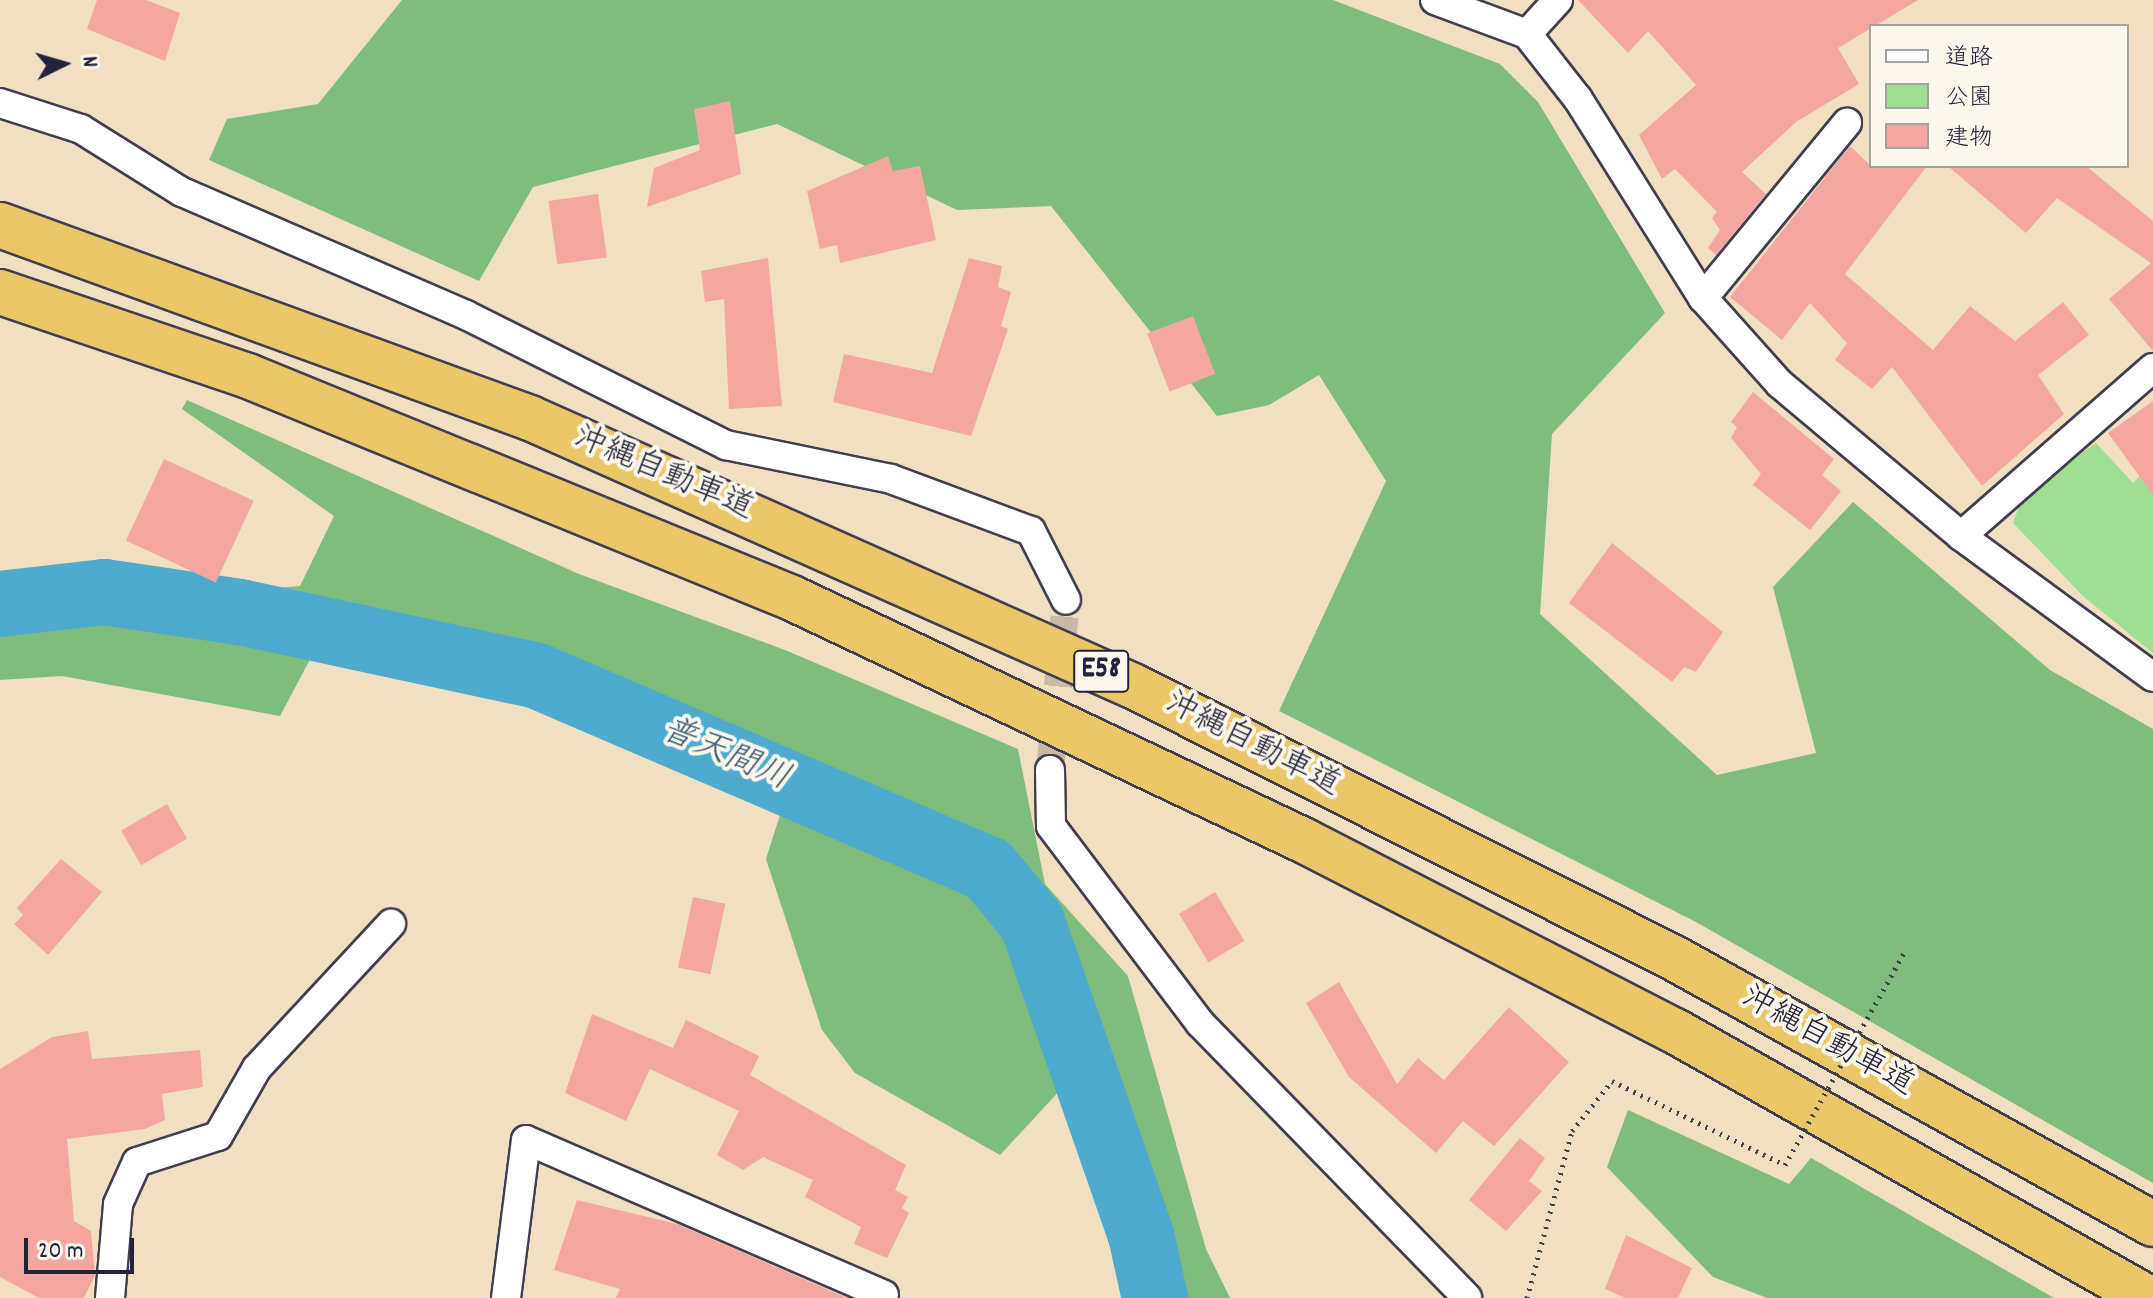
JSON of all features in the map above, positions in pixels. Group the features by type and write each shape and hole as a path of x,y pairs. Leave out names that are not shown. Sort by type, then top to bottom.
{"highway":[{"name":"沖縄自動車道","path":"0,225 530,418 1119,680 1674,958 2153,1224"},
{"name":"沖縄自動車道","path":"0,292 248,376 792,598 1305,841 1661,1024 2148,1298"}],"street":[{"path":"1435,0 1527,34 1578,99 1703,298 1780,384 1961,536 2153,677"},
{"path":"1527,34 1558,0"},
{"path":"0,103 81,129 182,192 466,315 726,445 891,479 1031,531 1066,600"},
{"path":"1703,298 1847,123"},
{"path":"1961,536 2153,368"},
{"path":"1050,770 1051,826 1200,1023 1467,1298"},
{"path":"110,1298 118,1204 137,1162 218,1136 257,1068 391,924"},
{"path":"506,1298 526,1140 884,1295"}],"path":[{"path":"1527,1298 1572,1131 1612,1081 1785,1165 1905,951"}],"green space":[{"path":"402,0 1333,0 1500,64 1538,102 1665,313 1552,434 1540,614 1717,775 1816,753 1773,587 1853,502 2050,670 2153,729 2153,1183 1696,922 1279,711 1386,481 1319,375 1269,405 1217,416 1051,206 957,210 777,124 533,187 479,281 209,160 227,119 318,104"},
{"path":"187,400 579,574 785,650 1018,749 1045,884 1128,976 1206,1249 1230,1298 1127,1298 1111,1102 1064,1086 1000,1155 855,1073 822,1030 766,859 785,799 568,700 315,650 280,716 62,676 0,680 0,606 110,576 229,592 300,586 334,516 182,409"},
{"path":"2096,443 2133,483 2153,463 2153,653 2084,597 2013,523 2023,495"},
{"path":"1628,1110 1789,1184 1811,1158 2054,1298 1767,1298 1713,1277 1607,1167"}],"building":[{"path":"97,0 146,0 180,13 165,61 87,29"},
{"path":"1578,0 1918,0 1878,24 1869,24 1869,29 1838,48 1859,84 1796,122 1742,172 1766,194 1716,255 1708,248 1720,230 1712,218 1717,212 1675,169 1662,179 1639,135 1696,85 1648,31 1628,53"},
{"path":"730,101 741,174 647,207 654,168 700,150 694,109"},
{"path":"1850,146 1869,164 1869,168 1925,168 1845,274 1933,350 1970,306 2015,341 2063,302 2089,335 2038,375 2064,414 1982,486 1892,367 1872,389 1835,360 1847,343 1810,303 1782,340 1730,297"},
{"path":"888,156 893,171 920,166 936,240 840,263 837,245 820,249 807,191"},
{"path":"1950,168 2088,168 2153,221 2153,351 2109,299 2151,263 2057,198 2026,233"},
{"path":"598,194 607,257 557,264 548,201"},
{"path":"768,258 782,406 729,409 724,299 705,302 701,271"},
{"path":"969,258 1002,266 998,287 1011,292 1001,326 1008,329 971,436 833,402 844,354 932,373"},
{"path":"1193,316 1215,374 1169,391 1147,334"},
{"path":"1753,392 1834,459 1822,475 1841,491 1810,530 1753,485 1761,474 1731,438 1737,427 1731,422"},
{"path":"2153,401 2153,495 2108,433"},
{"path":"164,459 254,501 216,582 126,541"},
{"path":"1612,543 1723,632 1696,672 1684,667 1672,682 1569,603"},
{"path":"167,804 187,839 141,865 121,830"},
{"path":"61,859 102,892 48,955 14,924 23,915 17,908"},
{"path":"1215,892 1244,941 1208,962 1179,914"},
{"path":"693,897 725,904 710,974 678,967"},
{"path":"1339,982 1397,1084 1418,1058 1444,1080 1509,1007 1569,1062 1494,1146 1463,1121 1436,1153 1349,1077 1306,1003"},
{"path":"592,1014 673,1048 686,1020 759,1056 750,1075 906,1165 895,1190 908,1197 902,1208 909,1213 887,1258 854,1244 861,1227 805,1197 813,1180 763,1157 743,1170 717,1155 739,1111 650,1069 626,1121 565,1093"},
{"path":"88,1031 92,1059 200,1050 203,1087 162,1094 165,1120 145,1129 67,1139 74,1221 91,1231 95,1275 84,1298 39,1298 0,1277 0,1069 52,1037"},
{"path":"1520,1138 1545,1158 1529,1181 1542,1191 1506,1231 1469,1200"},
{"path":"577,1200 677,1224 847,1298 616,1298 620,1289 554,1270"},
{"path":"1626,1235 1692,1268 1678,1298 1625,1298 1605,1289"}],"waterway":[{"name":"普天間川","path":"0,604 104,592 240,612 535,675 988,869 1032,922 1141,1235 1155,1298"}],"tunnel":[{"path":"1050,770 1066,600"}]}
